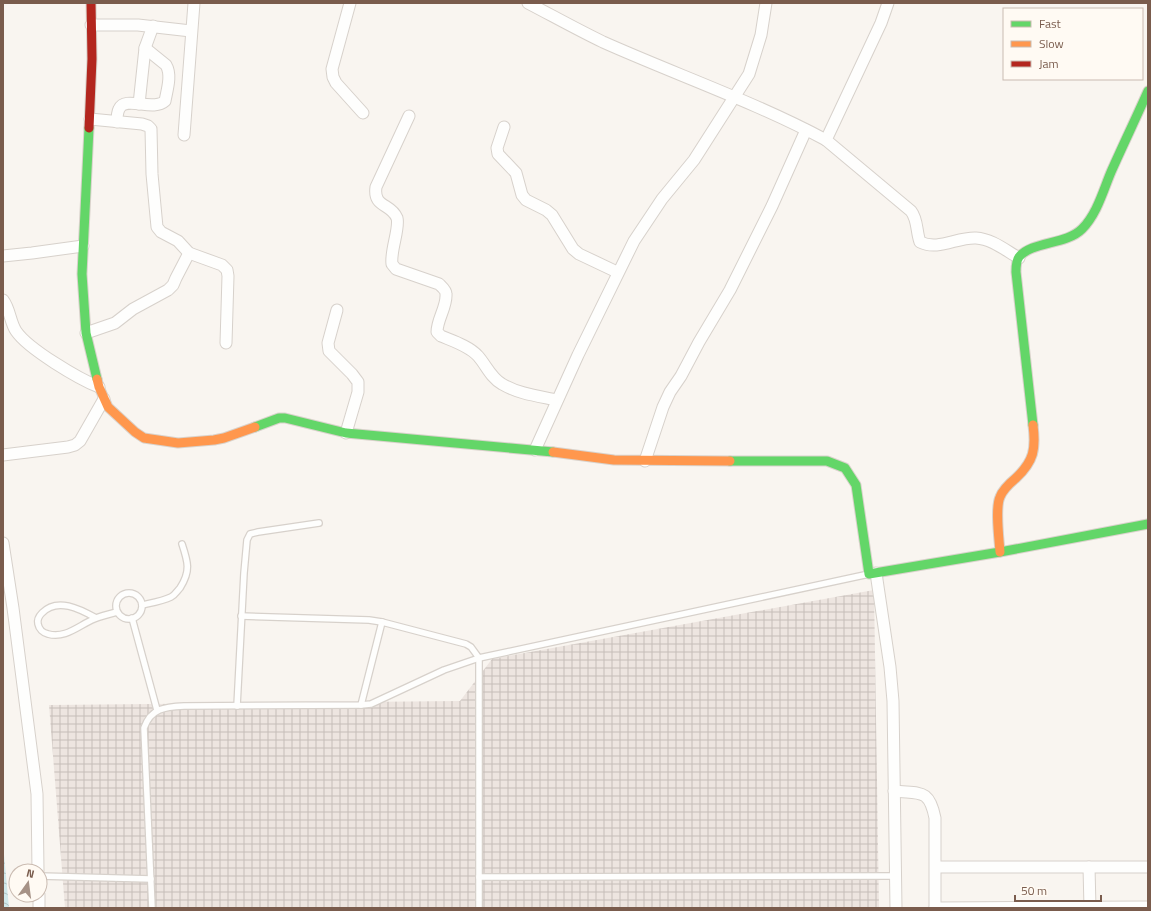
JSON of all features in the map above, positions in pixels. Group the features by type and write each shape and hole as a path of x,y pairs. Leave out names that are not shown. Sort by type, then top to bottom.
{"street":[{"path":"91,3 92,53 83,246 83,280 86,333 99,387 104,399 112,411 139,435 149,439 170,442 214,440 224,438 279,418 285,418 346,433 535,450 614,460 827,461 845,468 856,485 890,667 892,694 896,908"},
{"path":"184,135 194,3"},
{"path":"350,3 332,69 333,77 336,83 363,113"},
{"path":"528,3 603,42 735,98 826,140 911,210 915,216 920,242 932,246 975,238 994,243 1018,258"},
{"path":"535,450 557,400 634,241 658,205 694,160 749,74 761,35 766,3"},
{"path":"826,140 881,23 888,3"},
{"path":"91,25 138,24 191,31"},
{"path":"139,104 145,48 153,26"},
{"path":"117,122 119,108 124,104 156,106 162,105 165,101 169,74 166,65 145,48"},
{"path":"1000,552 999,497 1031,461 1034,453 1035,440 1016,264 1018,258 1026,251 1068,238 1082,230 1093,214 1148,91"},
{"path":"409,116 376,187 375,195 377,200 392,211 398,222 391,256 392,264 396,269 439,284 445,289 446,294 437,325 437,332 441,336 472,350 494,378 501,384 524,394 557,400"},
{"path":"90,119 142,124 151,129 152,174 157,227 161,232 178,241 188,253 222,265 228,270 226,343"},
{"path":"504,127 496,148 498,154 516,174 522,195 526,200 546,210 552,215 573,249 579,254 618,272"},
{"path":"645,461 663,407 670,392 681,376 730,290 772,206 806,130"},
{"path":"3,256 83,246"},
{"path":"86,333 115,323 141,304 168,290 173,285 188,253"},
{"path":"3,300 16,331 20,336 34,348 77,377 99,387"},
{"path":"337,310 328,343 329,351 358,382 358,392 346,433"},
{"path":"3,455 75,445 80,441 104,399"},
{"path":"873,574 1148,524"},
{"path":"3,543 37,794 38,863"},
{"path":"894,791 923,794 928,797 933,804 935,818 936,867 935,908 1148,907"},
{"path":"936,867 1148,867"},
{"path":"1089,867 1090,908"}],"lane":[{"path":"237,706 244,566 247,540 250,534 258,532 319,523"},
{"path":"142,605 170,598 175,595 188,570 188,561 182,544"},
{"path":"152,908 144,728 147,720 157,710 169,707 184,706 361,706 371,704 444,670 479,658 873,574"},
{"path":"128,593 139,597 142,605 139,614 132,618 123,618 117,612 117,599 124,594 128,593"},
{"path":"96,618 77,609 56,605 49,607 41,613 38,619 38,625 44,634 61,636 96,618 117,612"},
{"path":"241,616 369,620 466,644 471,647 479,658 479,908"},
{"path":"132,618 157,710"},
{"path":"361,706 382,622"},
{"path":"48,876 151,879"},
{"path":"479,877 895,876"}],"shaded area":[{"path":"874,590 879,908 65,908 49,705 460,701 492,659"}],"water":[{"path":"3,844 9,908 3,908"}],"traffic: fast":[{"path":"1033,425 1016,272 1017,260 1025,252 1032,248 1058,241 1075,234 1087,223 1099,202 1148,91"},
{"path":"89,128 82,274 86,333 97,379"},
{"path":"255,427 279,418 285,418 346,433 553,452"},
{"path":"730,461 827,461 845,468 856,485 869,574 1000,552 1148,524"}],"traffic: slow":[{"path":"97,379 108,407 135,432 144,438 178,443 214,440 255,427"},
{"path":"1000,552 998,508 1001,494 1022,472 1030,460 1034,448 1033,425"},
{"path":"553,452 614,460 730,461"}],"traffic: jam":[{"path":"89,128 92,59 91,3"}]}
